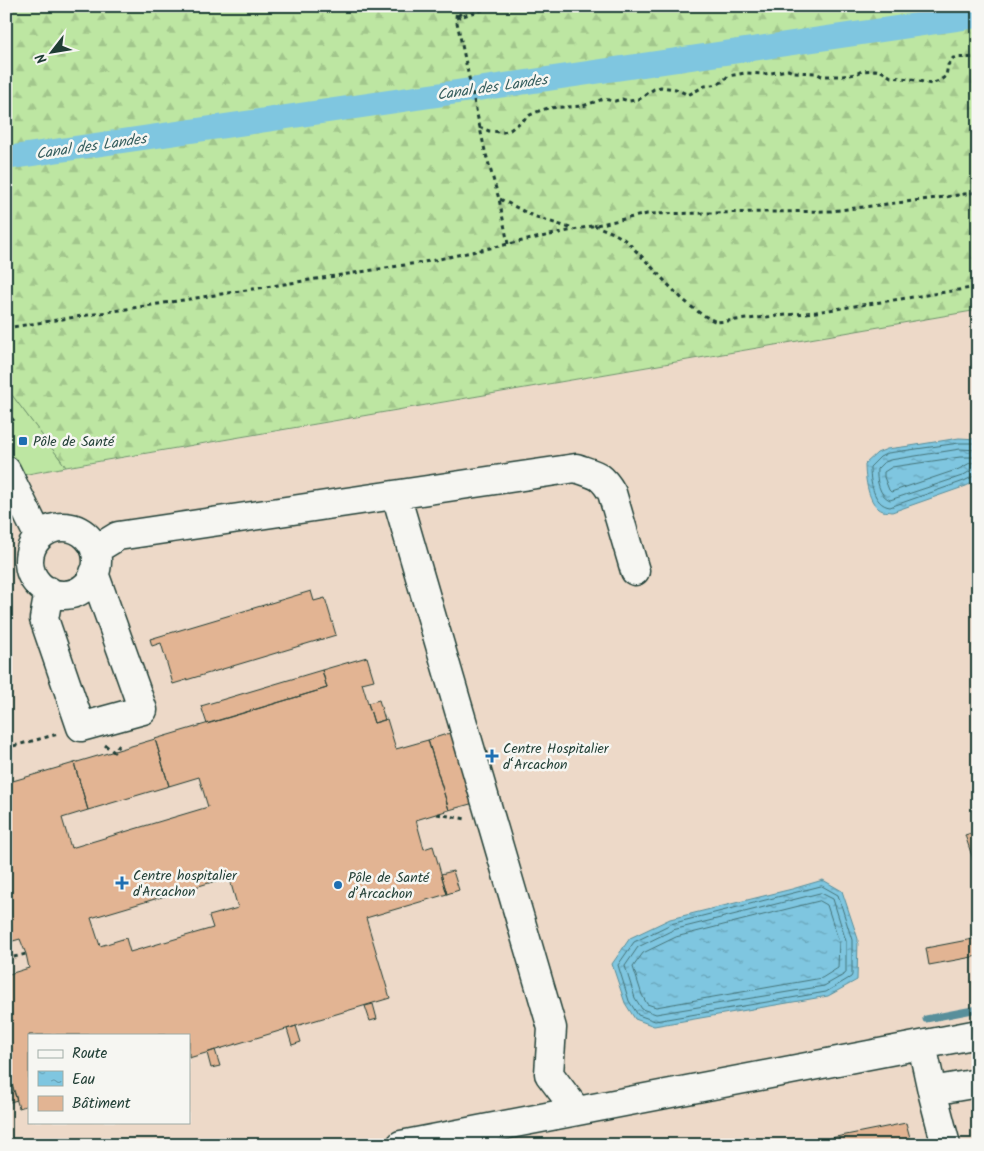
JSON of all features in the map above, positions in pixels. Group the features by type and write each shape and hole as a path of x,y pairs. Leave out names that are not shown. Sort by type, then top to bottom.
{"street":[{"path":"49,592 44,619 81,727 143,710 95,561 89,540 81,532 70,527 58,527 47,530 38,537 32,546 29,556 29,567 33,577 40,586 49,592 70,594 80,590 88,583 95,561 118,536 576,468 598,475 612,493 635,570"},
{"path":"6,470 38,537"},
{"path":"396,495 552,1028 549,1074 577,1111"},
{"path":"401,1145 978,1034"},
{"path":"922,1044 946,1145"},
{"path":"932,1091 978,1083"}],"path":[{"path":"457,6 456,18 481,137 499,199 508,244"},
{"path":"456,18 468,6"},
{"path":"456,18 496,6"},
{"path":"479,127 489,131 503,132 510,130 530,116 548,108 583,106 603,99 615,101 622,99 635,100 661,88 676,89 690,94 705,86 718,84 728,76 745,73 769,73 788,70 815,73 822,76 843,76 875,70 881,71 891,78 933,83 939,82 946,76 948,65 953,58 969,59 978,57"},
{"path":"6,328 430,260 647,214 831,211 945,198 978,192"},
{"path":"499,199 533,216 573,229"},
{"path":"592,225 622,238 687,303 706,318 717,322 816,312 978,287"},
{"path":"6,412 14,420 6,426"},
{"path":"6,748 81,727"},
{"path":"6,959 26,954"}],"shaded area":[{"name":"Centre Hospitalier d‘Arcachon","path":"978,310 978,1145 6,1145 6,478"}],"green space":[{"path":"6,6 978,6 978,310 66,467 6,387"},
{"path":"6,387 61,460 66,467 6,478"}],"water":[{"path":"959,438 978,439 978,480 892,512 883,511 874,504 868,491 865,464 877,453 887,449"},
{"path":"823,880 842,891 858,939 857,980 828,996 654,1026 635,1019 625,1003 612,964 630,938 670,919"}],"building":[{"path":"311,591 314,601 325,598 336,635 173,684 161,643 152,646 150,639"},
{"name":"Pôle de Santé d’Arcachon","path":"367,657 374,680 362,683 374,723 387,719 396,749 428,740 449,810 416,820 424,849 433,846 447,894 366,918 390,998 190,1058 190,1034 28,1034 28,1105 19,1108 6,1065 6,975 29,968 20,939 6,943 6,783 74,763 88,810 62,818 71,848 208,807 199,777 169,786 155,739 327,688 322,670","holes":["229,877 238,908 209,916 213,928 130,952 126,938 100,946 91,918"]},
{"path":"322,670 327,688 207,724 201,706"},
{"path":"379,700 385,720 374,723 368,703"},
{"path":"453,732 474,803 449,810 428,740"},
{"path":"155,739 169,786 88,810 74,763"},
{"path":"978,831 978,874 965,835"},
{"path":"453,871 459,890 447,894 441,874"},
{"path":"978,938 978,956 929,965 926,948"},
{"path":"373,1004 377,1019 370,1021 365,1006"},
{"path":"296,1026 301,1042 292,1045 287,1029"},
{"path":"215,1050 220,1066 211,1068 207,1053"},
{"path":"6,1069 17,1100 7,1103"},
{"path":"978,1110 978,1130 973,1111"},
{"path":"906,1123 912,1145 796,1145"}],"waterway":[{"name":"Canal des Landes","path":"6,158 978,16"},
{"path":"926,1019 978,1009"}],"place":[{"name":"Pôle de Santé","path":"23,441"},
{"name":"Centre Hospitalier d‘Arcachon","path":"492,756"},
{"name":"Centre hospitalier d'Arcachon","path":"122,883"},
{"name":"Pôle de Santé d’Arcachon","path":"338,885"}]}
